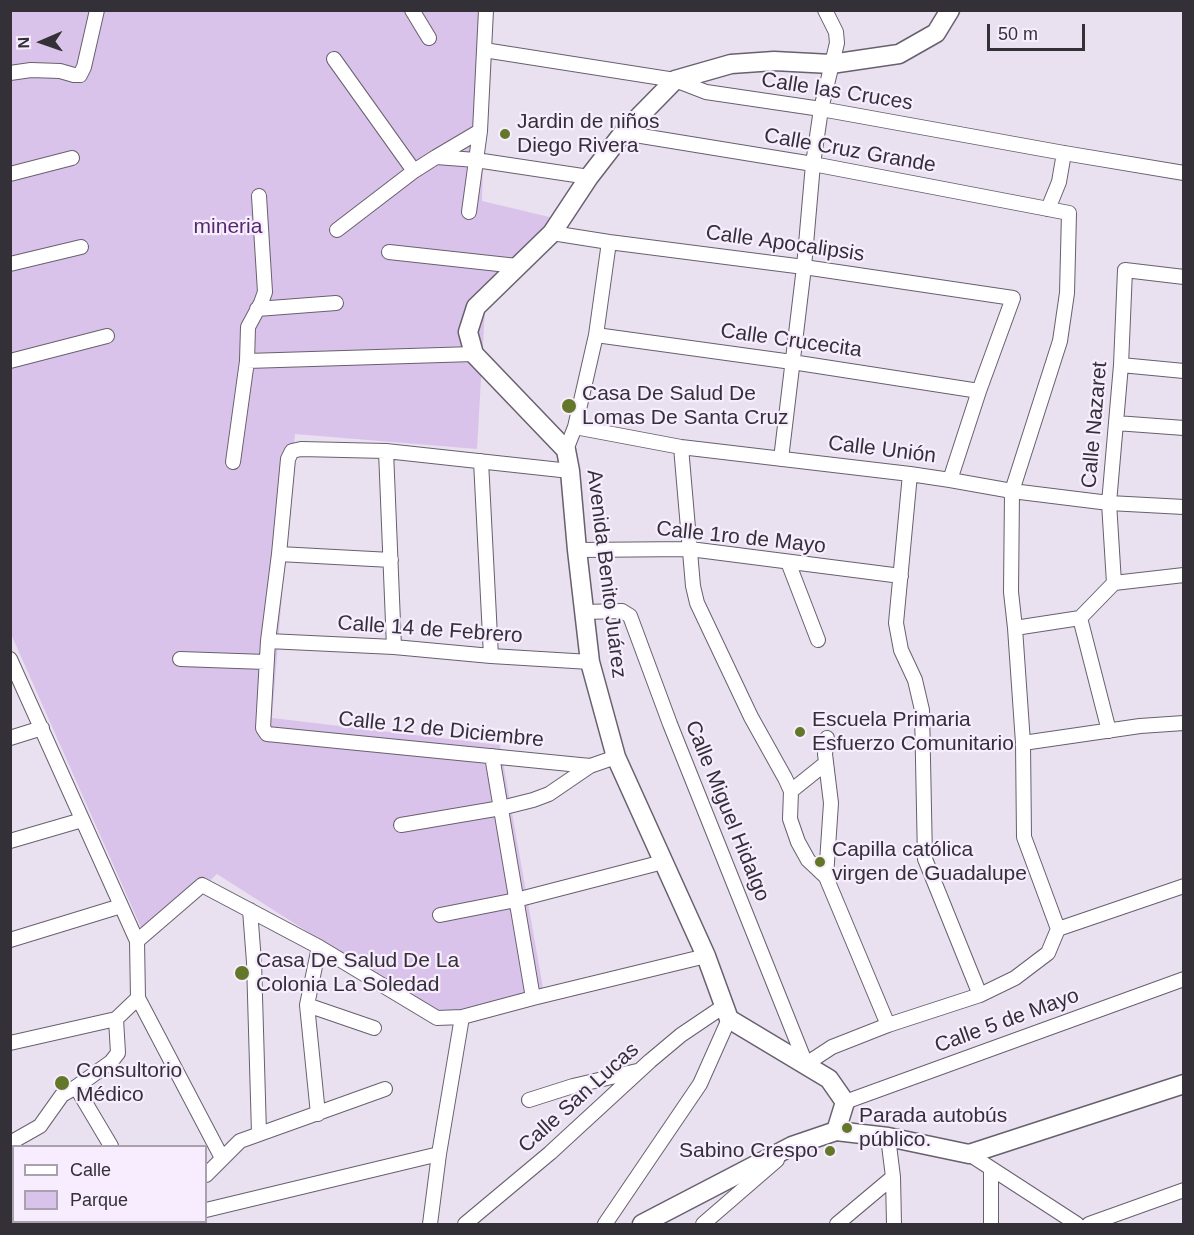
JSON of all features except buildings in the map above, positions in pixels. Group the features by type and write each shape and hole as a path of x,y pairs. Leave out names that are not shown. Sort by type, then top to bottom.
{"street":[{"path":"10,73 31,70 60,71 80,75 84,67 97,10"},
{"path":"412,10 429,38"},
{"path":"469,212 480,131 486,10"},
{"path":"781,459 804,267 813,164 821,109 837,43 836,32 825,10"},
{"path":"246,361 474,354 468,332 476,307 552,233 589,177 623,133 675,80 731,64 774,61 831,64 899,54 936,33 951,10"},
{"name":"Calle las Cruces","path":"484,51 675,80 706,92 821,109 1184,173"},
{"path":"334,59 414,171"},
{"path":"337,230 414,171 480,131"},
{"name":"Calle Cruz Grande","path":"623,133 813,164 1069,213 1067,293 1060,341 1012,491"},
{"path":"1048,209 1059,182 1064,153"},
{"path":"436,157 476,160 589,177"},
{"path":"10,174 72,158"},
{"path":"233,462 248,327 265,292 259,196"},
{"name":"Calle Apocalipsis","path":"552,233 1013,298 980,391"},
{"path":"566,450 575,427 596,335 609,242"},
{"path":"10,264 81,247"},
{"path":"389,252 517,266"},
{"name":"Calle Nazaret","path":"1114,583 1109,503 1121,365 1125,270 1184,277"},
{"path":"257,309 336,303"},
{"name":"Calle Crucecita","path":"596,335 980,391"},
{"path":"10,361 107,336"},
{"name":"Avenida Benito Juárez","path":"474,354 566,450 590,662 616,757 706,957 726,1013"},
{"path":"1121,365 1184,371"},
{"path":"950,480 980,391"},
{"path":"1116,423 1184,428"},
{"name":"Calle Unión","path":"575,427 681,447 909,474 1012,491 1109,503 1184,507"},
{"path":"681,447 693,586 697,603 751,717 791,791 790,819 798,842 808,860 826,877 888,1025"},
{"path":"180,659 266,663 288,459 292,451 301,449 386,452 570,471"},
{"path":"386,452 394,646"},
{"path":"480,462 490,656"},
{"path":"909,474 896,623 901,650 915,680 922,710 925,859 980,995"},
{"path":"806,1064 832,1047 888,1025 980,995 1015,978 1048,953 1058,929 1024,837 1023,743 1011,592 1012,491"},
{"name":"Calle 1ro de Mayo","path":"577,550 690,549 901,576"},
{"path":"279,554 391,560"},
{"path":"788,562 818,640"},
{"path":"1015,628 1080,618 1114,583 1184,575"},
{"name":"Calle Miguel Hidalgo","path":"584,612 622,610 630,616 670,724 806,1064"},
{"path":"1080,618 1109,731"},
{"name":"Calle 14 de Febrero","path":"267,641 394,646 490,656 590,662"},
{"path":"10,659 137,941 138,998 222,1158"},
{"name":"Calle 12 de Diciembre","path":"266,663 263,728 267,734 590,766 616,757"},
{"path":"1023,743 1140,726 1184,723"},
{"path":"10,738 42,728"},
{"path":"826,877 831,803 825,754 827,738"},
{"path":"492,756 533,998"},
{"path":"791,791 826,763"},
{"path":"401,825 501,808 533,800 549,794 590,766"},
{"path":"10,841 82,819"},
{"path":"440,915 516,900 663,862"},
{"path":"137,941 202,885 319,947 437,1018 462,1017 706,957"},
{"path":"1058,929 1184,886"},
{"path":"10,940 121,906"},
{"path":"250,910 254,962 259,1133"},
{"path":"318,1114 307,1005 319,947"},
{"name":"Calle 5 de Mayo","path":"845,1102 1184,979"},
{"path":"10,1043 116,1019 138,998"},
{"path":"307,1005 374,1028"},
{"path":"605,1224 700,1084 726,1013 829,1079 845,1102 836,1131"},
{"name":"Calle San Lucas","path":"465,1224 550,1153 681,1035 726,1013"},
{"path":"430,1224 462,1017"},
{"path":"10,1143 40,1126 62,1095 111,1062 118,1053 116,1019"},
{"path":"529,1100 573,1086 639,1071"},
{"path":"969,1154 1184,1084"},
{"path":"76,1087 110,1145"},
{"path":"207,1173 240,1141 386,1089"},
{"path":"642,1224 792,1146 836,1131 888,1137 969,1154 1077,1224"},
{"path":"888,1137 893,1176 894,1224"},
{"path":"704,1224 792,1146"},
{"path":"207,1210 439,1154"},
{"path":"991,1168 991,1224"},
{"path":"837,1224 893,1176"},
{"path":"1089,1224 1184,1190"}],"green space":[{"name":"mineria","path":"10,11 487,11 482,201 562,220 486,292 477,449 295,434 272,718 500,745 543,988 438,1015 217,874 147,941 11,634"}],"place":[{"name":"Jardin de niños Diego Rivera","path":"505,134"},
{"name":"Casa De Salud De Lomas De Santa Cruz","path":"569,406"},
{"name":"Escuela Primaria Esfuerzo Comunitario","path":"800,732"},
{"name":"Capilla católica virgen de Guadalupe","path":"820,862"},
{"name":"Casa De Salud De La Colonia La Soledad","path":"242,973"},
{"name":"Consultorio Médico","path":"62,1083"},
{"name":"Parada autobús público.","path":"847,1128"},
{"name":"Sabino Crespo","path":"830,1151"}]}
